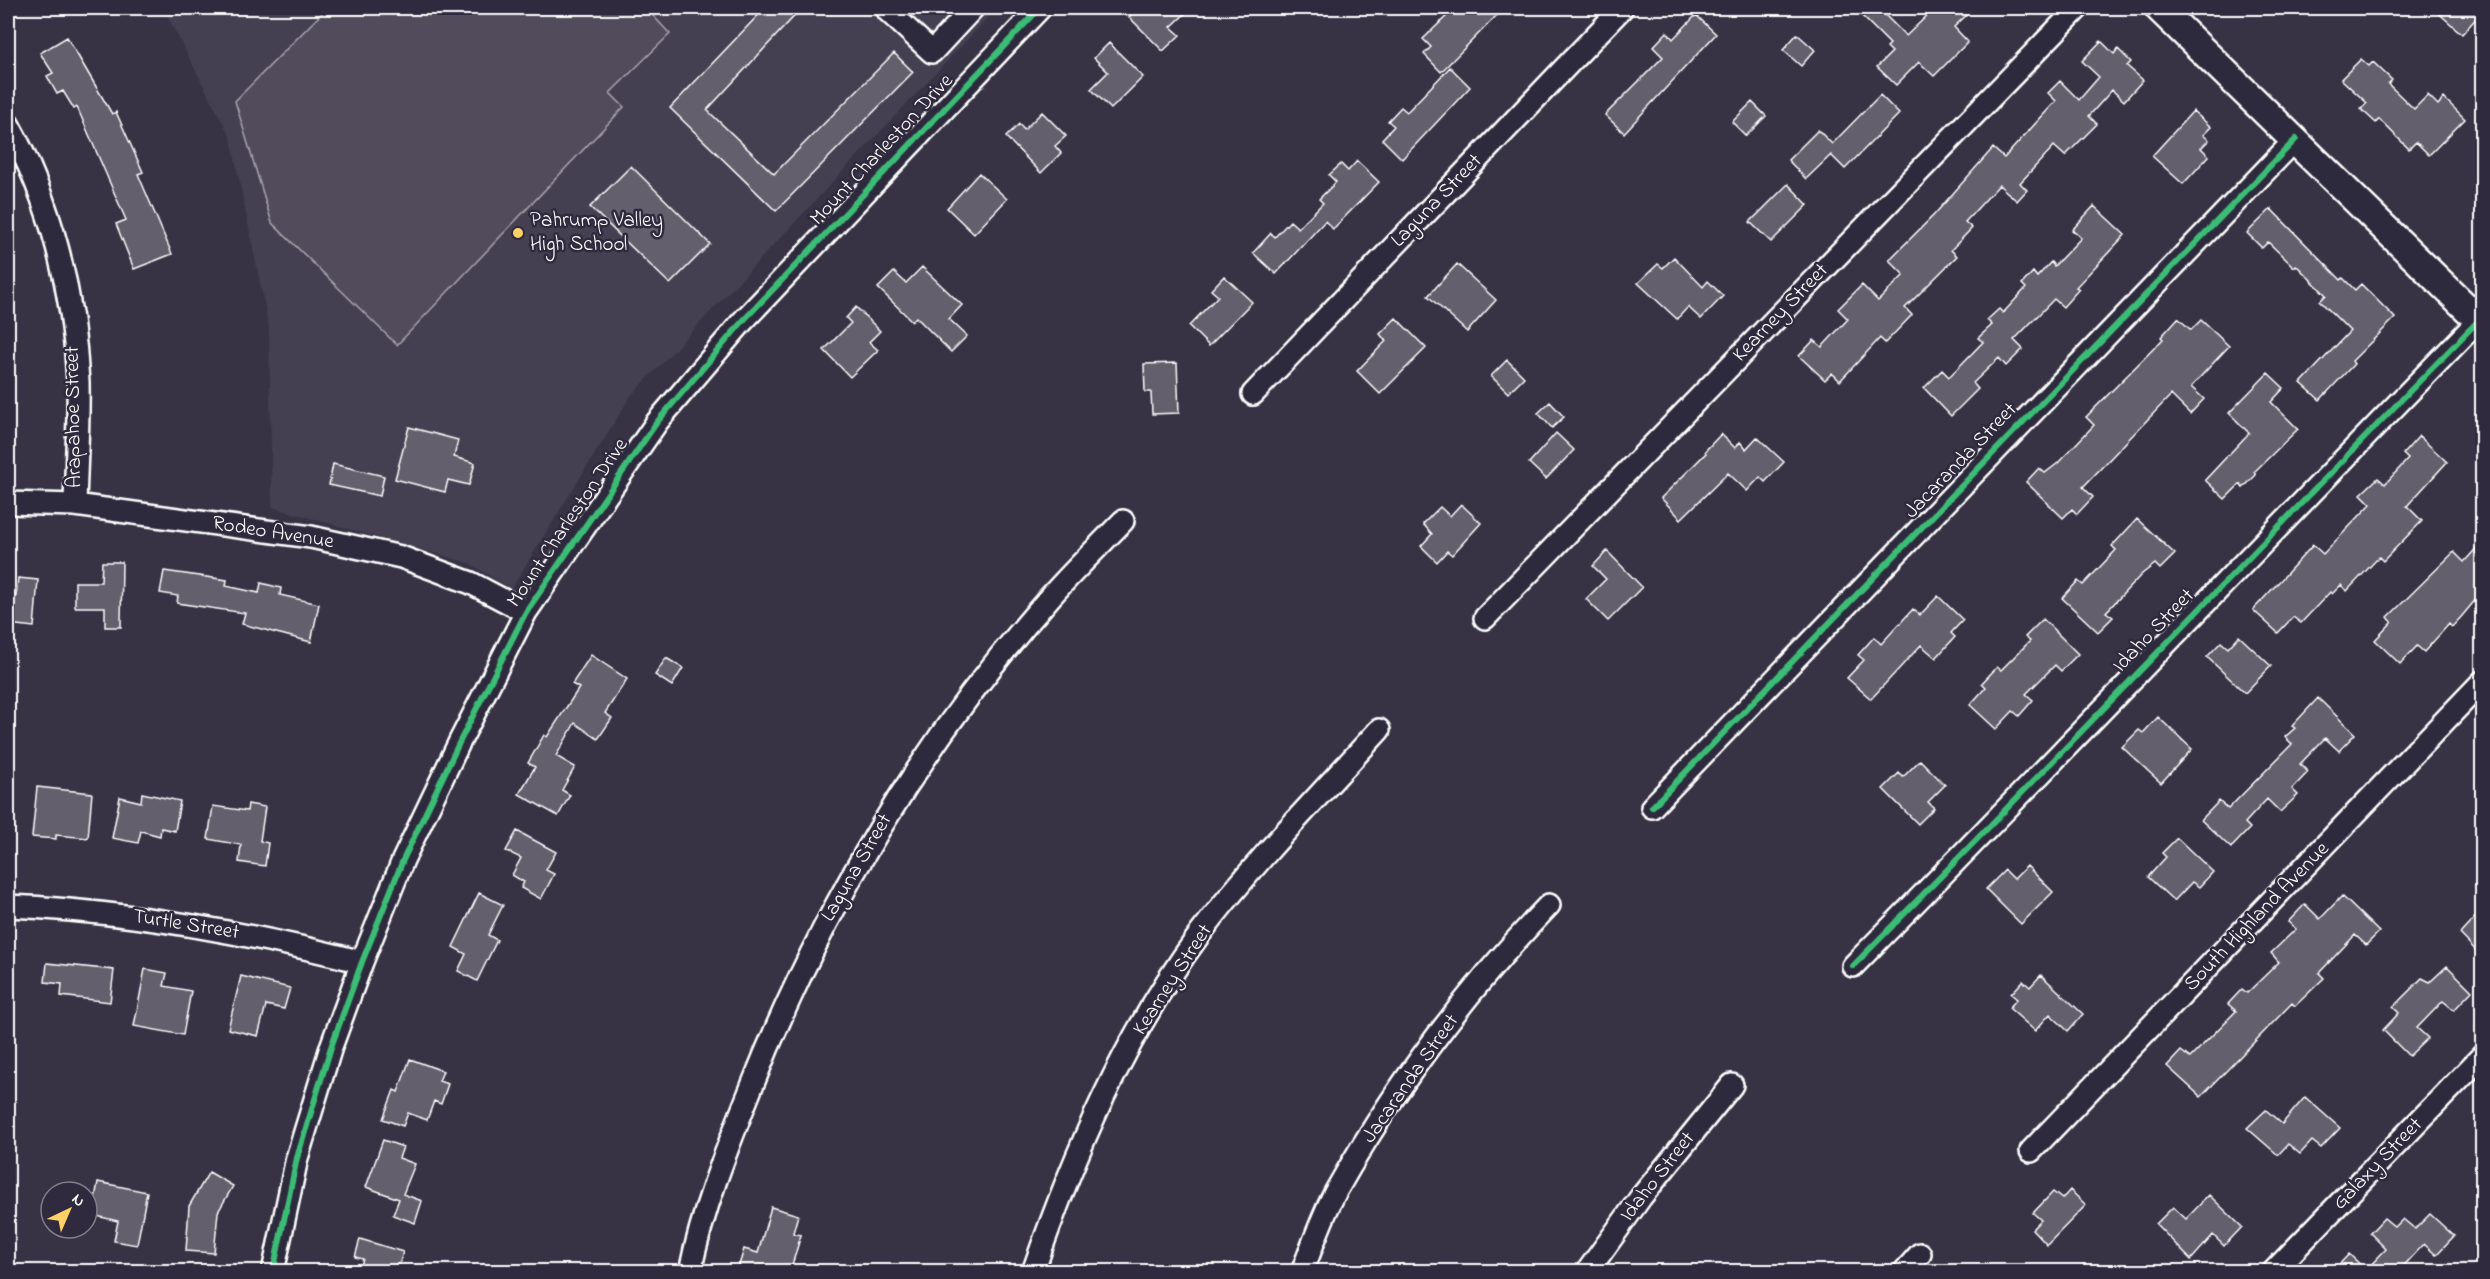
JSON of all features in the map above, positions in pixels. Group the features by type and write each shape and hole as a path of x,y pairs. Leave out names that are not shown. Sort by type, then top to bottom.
{"main road":[{"path":"2159,8 2481,321"}],"street":[{"path":"888,9 932,52 973,8"},
{"name":"Mount Charleston Drive","path":"273,1272 297,1158 331,1047 362,962 403,860 526,612 664,413 742,322 1040,8"},
{"name":"Laguna Street","path":"1253,394 1622,8"},
{"name":"Kearney Street","path":"1485,618 2078,8"},
{"name":"Arapahoe Street","path":"8,124 40,197 59,256 72,322 78,382 75,505"},
{"name":"Jacaranda Street","path":"1652,807 2296,139"},
{"name":"Idaho Street","path":"1853,966 2481,321"},
{"name":"Rodeo Avenue","path":"8,503 75,505 311,537 401,557 471,583 526,612"},
{"name":"Laguna Street","path":"690,1272 709,1195 773,1032 826,921 887,816 937,741 1051,597 1123,521"},
{"name":"South Highland Avenue","path":"2031,1152 2482,682"},
{"name":"Kearney Street","path":"1033,1272 1097,1110 1144,1020 1198,937 1233,891 1379,730"},
{"name":"Jacaranda Street","path":"1302,1272 1335,1193 1409,1075 1504,951 1549,905"},
{"name":"Turtle Street","path":"8,906 155,918 285,942 362,962"},
{"name":"Galaxy Street","path":"2273,1272 2482,1056"},
{"name":"Idaho Street","path":"1587,1272 1641,1197 1732,1085"},
{"path":"1904,1272 1920,1254"}],"shaded area":[{"name":"Pahrump Valley High School","path":"163,8 997,8 630,397 511,589 469,563 272,507 269,328 231,138"},
{"path":"327,8 646,8 670,34 610,93 624,107 397,345 272,223 235,101"}],"building":[{"path":"765,8 802,8 707,110 774,174 894,53 913,72 776,211 670,108"},
{"path":"1139,8 1191,8 1171,27 1180,35 1163,51 1129,17"},
{"path":"1455,8 1504,8 1441,72 1424,54 1431,47 1423,39"},
{"path":"1854,8 1878,8 1906,36 1935,8 1974,8 1954,27 1968,42 1934,76 1919,62 1896,85 1877,67 1892,52 1887,47 1890,44"},
{"path":"2433,8 2482,8 2482,12 2462,34"},
{"path":"1696,15 1716,34 1624,133 1605,115 1663,57 1653,47 1667,32 1673,39"},
{"path":"1797,34 1815,50 1801,66 1783,50"},
{"path":"67,37 112,114 116,112 143,172 138,174 172,254 134,269 116,224 126,220 77,107 74,109 63,91 57,94 47,76 53,73 40,53"},
{"path":"2101,41 2114,54 2118,49 2131,62 2127,66 2143,80 2124,101 2112,90 2089,116 2097,124 2065,156 2054,146 2020,183 2027,190 2017,201 1999,185 1965,222 1972,228 1951,250 1957,256 1905,308 1912,315 1885,343 1880,338 1840,381 1832,373 1825,380 1799,356 1814,340 1822,347 1848,319 1838,309 1862,285 1878,301 1904,275 1889,260 1934,215 1993,148 2004,158 2056,101 2048,93 2060,81 2079,100 2099,77 2082,61"},
{"path":"1109,43 1143,77 1111,109 1091,89 1108,72 1094,58"},
{"path":"2361,59 2369,66 2373,62 2392,80 2388,84 2414,109 2428,95 2438,105 2444,98 2465,119 2429,155 2416,142 2409,149 2379,119 2376,123 2361,109 2367,103 2341,79"},
{"path":"1450,67 1470,87 1402,159 1382,139 1394,126 1388,121 1401,107 1407,112"},
{"path":"1880,95 1899,114 1845,169 1831,155 1806,179 1788,160 1818,130 1832,144"},
{"path":"1752,102 1766,116 1746,136 1732,122"},
{"path":"2193,111 2211,127 2203,135 2209,140 2201,148 2209,156 2183,184 2152,156"},
{"path":"1042,112 1066,136 1055,146 1061,153 1041,173 1006,137 1019,124 1024,130"},
{"path":"1357,161 1379,182 1333,229 1325,221 1276,274 1253,253 1271,233 1275,237 1290,221 1298,228 1323,203 1319,199 1336,182 1329,175 1341,164 1348,171"},
{"path":"631,166 710,244 670,284 590,207"},
{"path":"979,173 1007,199 974,234 947,208"},
{"path":"1788,184 1808,205 1771,242 1750,222"},
{"path":"2094,206 2125,235 2076,287 2079,289 2063,307 2054,299 2014,340 2023,349 2006,366 1999,358 1973,383 1978,389 1951,416 1924,388 1942,370 1949,377 1983,342 1978,338 1992,325 1987,320 1999,309 2003,313 2026,288 2022,284 2033,272 2037,277 2051,262 2054,266 2081,238 2072,230"},
{"path":"2271,209 2341,280 2343,278 2355,290 2361,284 2395,318 2352,361 2354,364 2320,400 2301,383 2350,331 2320,301 2326,295 2296,265 2294,267 2268,242 2262,248 2247,233"},
{"path":"1674,257 1703,287 1708,281 1723,296 1701,319 1688,307 1677,319 1638,283 1658,264 1663,268"},
{"path":"1457,264 1496,300 1467,332 1428,296"},
{"path":"922,267 962,305 949,319 967,336 951,352 916,317 912,321 878,288 894,272 906,283"},
{"path":"1224,276 1252,302 1209,346 1189,326 1218,296 1211,290"},
{"path":"856,307 880,331 869,342 878,350 850,377 824,350 851,323 846,318"},
{"path":"1396,318 1426,348 1380,394 1357,371 1386,341 1380,334"},
{"path":"2178,318 2191,330 2201,320 2229,346 2191,387 2204,399 2190,414 2171,395 2083,487 2093,497 2077,514 2072,509 2063,518 2026,482 2039,468 2045,473 2058,463 2094,425 2086,417 2163,339 2161,337"},
{"path":"1507,360 1524,377 1508,393 1491,376"},
{"path":"1177,363 1179,413 1152,414 1151,392 1145,392 1144,364"},
{"path":"2268,373 2284,388 2271,402 2298,429 2254,472 2256,475 2243,488 2240,484 2225,499 2205,480 2249,433 2229,413"},
{"path":"1550,402 1564,417 1552,428 1538,413"},
{"path":"409,427 458,440 454,457 475,463 469,485 448,480 445,492 395,479"},
{"path":"1556,433 1574,450 1546,479 1529,463"},
{"path":"1721,434 1735,448 1740,442 1746,449 1757,437 1784,462 1765,482 1760,477 1747,491 1728,473 1681,519 1661,498 1706,453 1705,451"},
{"path":"2419,436 2447,462 2407,506 2422,521 2383,561 2379,557 2347,591 2341,585 2332,594 2330,592 2301,623 2293,617 2278,633 2253,610 2313,545 2323,554 2371,504 2361,494 2378,478 2385,484 2408,459 2403,454"},
{"path":"333,464 384,476 380,496 329,485"},
{"path":"1461,504 1481,523 1452,555 1447,551 1437,562 1421,546 1432,534 1423,524 1440,507 1450,516"},
{"path":"2137,519 2175,554 2160,569 2155,564 2142,574 2106,612 2113,617 2098,632 2062,598 2078,581 2083,585 2116,550 2112,546"},
{"path":"2482,542 2482,592 2452,627 2449,624 2424,652 2417,646 2400,664 2375,640 2392,622 2388,617 2454,552 2464,562"},
{"path":"1607,551 1642,587 1608,621 1586,599 1606,579 1593,566"},
{"path":"102,562 122,562 121,627 105,627 105,607 75,607 75,582 101,582"},
{"path":"164,571 227,580 226,586 259,593 261,583 281,588 280,595 319,604 311,642 242,624 245,613 177,603 178,596 160,593"},
{"path":"18,578 38,580 34,627 8,624 8,595 16,596"},
{"path":"1938,596 1963,620 1951,633 1955,637 1936,658 1921,645 1871,699 1847,678 1864,660 1858,655 1874,637 1881,644 1913,609 1920,615"},
{"path":"2043,619 2078,654 2061,671 2055,665 2026,694 2033,700 2019,716 2013,711 1996,729 1970,705 1986,687 1982,683 1997,667 2001,670 2030,641 2025,637"},
{"path":"2239,636 2271,666 2245,693 2207,657 2221,642 2228,648"},
{"path":"591,655 627,679 605,713 612,718 598,739 575,723 556,756 575,767 562,790 570,795 558,816 519,794 535,767 528,763 544,735 547,737 579,688 572,684"},
{"path":"666,658 683,668 672,686 655,675"},
{"path":"2318,698 2355,734 2339,751 2325,738 2300,764 2308,772 2292,789 2298,795 2280,812 2267,799 2245,823 2250,828 2231,848 2201,820 2219,801 2228,809 2292,744 2285,737 2295,728 2292,726"},
{"path":"2158,717 2192,749 2161,783 2122,747 2139,730 2143,733"},
{"path":"1920,760 1945,785 1928,802 1934,808 1918,824 1883,789 1899,773 1903,777"},
{"path":"37,787 92,793 88,838 56,835 56,839 32,837"},
{"path":"142,793 180,801 175,831 161,828 160,836 141,831 138,843 112,838 120,797 141,802"},
{"path":"248,804 265,807 260,841 268,843 265,866 239,862 241,845 208,839 213,806 247,811"},
{"path":"517,831 556,852 546,870 554,874 541,899 521,888 524,882 512,875 521,858 506,851"},
{"path":"2177,838 2213,872 2199,887 2192,882 2174,901 2148,877 2166,857 2162,853"},
{"path":"2027,866 2053,892 2021,924 1986,889 2005,870 2014,879"},
{"path":"479,893 503,905 488,935 497,940 477,981 458,971 466,954 453,947"},
{"path":"2342,896 2379,932 2366,945 2355,935 2319,973 2324,978 2295,1006 2292,1003 2201,1097 2167,1066 2181,1051 2190,1058 2236,1011 2228,1004 2242,989 2247,993 2279,962 2271,953 2296,929 2288,922 2305,904 2320,919"},
{"path":"2482,910 2482,957 2460,934"},
{"path":"47,963 114,970 110,1002 61,996 62,984 45,982"},
{"path":"2447,966 2472,991 2454,1010 2443,1001 2417,1028 2428,1038 2409,1056 2383,1030 2399,1013 2393,1007 2422,978 2430,982"},
{"path":"145,969 167,973 164,986 191,991 183,1035 134,1026"},
{"path":"2041,975 2083,1014 2068,1031 2050,1014 2035,1031 2009,1008 2017,999 2011,994 2023,981 2030,987"},
{"path":"241,976 290,988 284,1009 266,1005 258,1036 228,1029"},
{"path":"410,1059 443,1071 439,1081 448,1084 441,1104 434,1101 427,1120 408,1113 403,1126 383,1119 394,1090 398,1092"},
{"path":"2305,1097 2340,1128 2321,1148 2312,1141 2300,1154 2288,1144 2278,1155 2247,1128 2266,1110 2282,1124"},
{"path":"383,1140 403,1147 399,1158 415,1164 403,1194 422,1201 415,1223 393,1215 399,1199 366,1187"},
{"path":"209,1172 233,1186 218,1212 214,1253 186,1251 189,1206"},
{"path":"99,1182 147,1192 137,1245 114,1241 118,1221 99,1217"},
{"path":"2070,1190 2086,1205 2047,1245 2032,1229 2041,1220 2033,1213 2053,1192 2062,1199"},
{"path":"2209,1195 2242,1227 2224,1246 2213,1235 2191,1260 2156,1224 2173,1207 2186,1219"},
{"path":"771,1207 798,1215 793,1233 801,1235 790,1272 737,1272 744,1249 758,1253"},
{"path":"2430,1214 2454,1236 2436,1255 2424,1244 2398,1272 2332,1272 2349,1254 2366,1270 2386,1249 2370,1233 2384,1218 2395,1227 2403,1219 2415,1229"},
{"path":"360,1239 403,1252 397,1272 359,1272 363,1259 355,1257"}],"cycle path":[{"path":"273,1272 297,1158 331,1047 362,962 403,860 459,743 526,612 657,422 742,322 1040,8"},
{"path":"1652,807 2296,139"},
{"path":"1853,966 2479,320"}],"place":[{"name":"Pahrump Valley High School","path":"518,233"}]}
